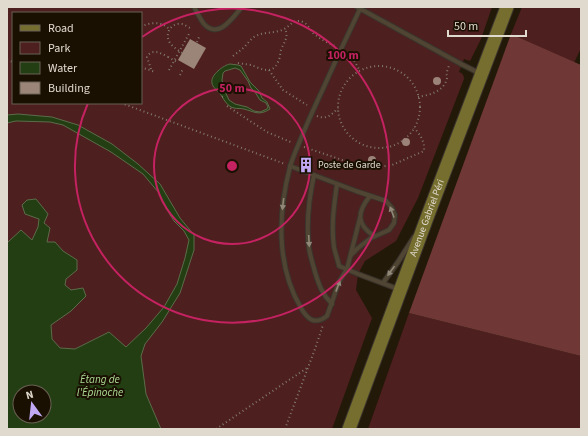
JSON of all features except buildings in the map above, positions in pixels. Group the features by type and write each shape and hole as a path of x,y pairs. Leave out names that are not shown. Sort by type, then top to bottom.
{"main road":[{"name":"Avenue Gabriel Péri","path":"349,429 507,7"}],"lane":[{"path":"194,7 204,23 213,29 218,30 226,25 242,7"},
{"path":"370,196 364,203 361,211 347,269 339,282 327,316 323,319 313,321 305,315 300,307 292,291 286,271 282,251 281,234 285,191 290,166 298,144 342,48 358,8 482,74"},
{"path":"290,166 386,202 392,208 394,223 389,230 371,238 358,248 351,256"},
{"path":"314,175 310,193 308,214 309,248 319,286 326,298 332,304"},
{"path":"337,184 333,218 333,234 334,249 339,266 400,290"},
{"path":"383,283 428,215"},
{"path":"360,218 362,225 367,232 374,236"}],"path":[{"path":"233,56 254,37 286,29 289,24 294,22 302,22 309,27 314,34 329,43 342,48 354,60 360,71"},
{"path":"142,27 153,23 162,24 169,29"},
{"path":"181,52 170,43 168,36 169,29 175,25 181,24 190,28"},
{"path":"238,63 251,65 263,70 269,70 277,65 282,47 287,38 286,29"},
{"path":"169,70 181,52 190,32"},
{"path":"197,42 199,37"},
{"path":"150,69 147,57 151,52 157,52 177,62"},
{"path":"418,97 438,91 444,85 448,78 447,71 452,59"},
{"path":"376,66 383,67 397,71 404,75 413,86 418,97 419,111 414,128 406,138 393,145 377,148 369,147 355,140 349,135 341,122 338,108 340,93 343,87 353,75 368,68 376,66"},
{"path":"142,67 155,72"},
{"path":"180,75 183,69"},
{"path":"269,70 283,90 290,96 306,104 317,116 322,118 327,117 333,114 338,108"},
{"path":"222,97 226,96"},
{"path":"124,104 290,166"},
{"path":"227,106 267,132 369,168 392,165 424,151 425,148 420,134 414,128"},
{"path":"285,429 323,325 323,319"},
{"path":"216,429 308,367"}],"green space":[{"path":"7,7 492,7 481,39 470,61 464,59 459,72 463,74 464,79 418,198 396,241 365,261 358,274 356,290 372,318 332,429 7,429"},
{"path":"522,7 581,7 581,48 574,63 511,34"},
{"path":"409,313 581,356 581,429 368,429"}],"shaded area":[{"path":"511,34 581,65 581,356 409,313"}],"water":[{"path":"230,64 241,66 250,82 259,91 270,109 257,113 234,108 228,105 212,85 212,80 215,74","holes":["235,68 240,70 260,100 266,103 268,107 267,109 260,112 254,111 247,107 235,104 229,100 224,89 222,80 223,73"]},
{"name":"Étang de l'Épinoche","path":"18,114 52,117 78,125 112,144 138,164 160,184 180,218 194,235 194,250 180,293 162,322 145,344 141,356 146,394 161,429 7,429 7,242 21,230 32,240 38,227 39,219 25,214 22,205 27,200 36,199 48,214 44,223 50,228 47,242 55,242 63,251 77,260 77,270 66,279 65,285 71,290 83,288 86,296 71,311 51,325 52,339 60,348 75,349 109,332 126,347 146,328 164,307 177,284 189,240 184,231 174,221 159,193 143,174 111,152 63,125 50,122 16,121 7,123 7,115"}],"place":[{"name":"Poste de Garde","path":"306,165"}]}
